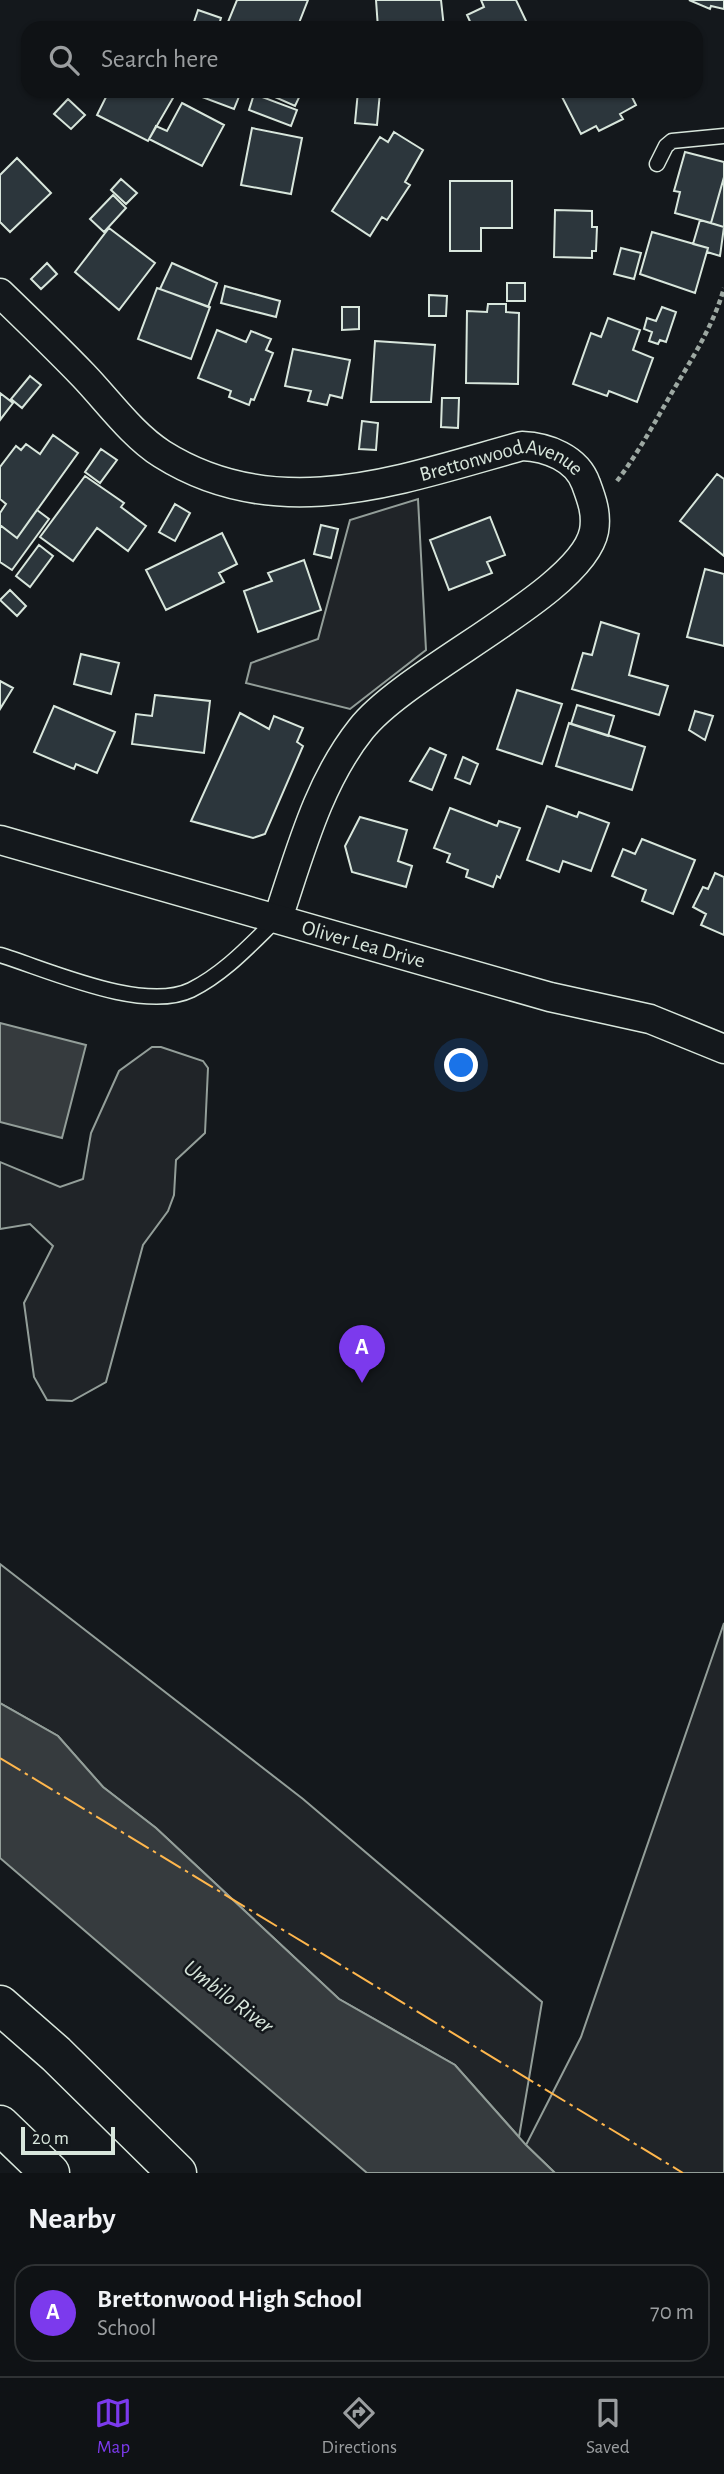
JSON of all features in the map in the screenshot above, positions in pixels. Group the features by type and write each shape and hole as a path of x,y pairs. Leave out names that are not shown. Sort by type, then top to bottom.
{"highway":[{"path":"0,2005 56,2054 177,2173"},
{"path":"0,2125 50,2173"}],"street":[{"name":"Brettonwood Avenue","path":"0,293 161,454 209,477 259,492 302,495 379,486 522,446 542,447 567,459 585,479 595,509 594,532 583,557 555,585 405,690 363,727 333,770 312,820 278,918"},
{"name":"Oliver Lea Drive","path":"0,840 550,997 650,1019 704,1038 724,1049"}],"lane":[{"path":"657,164 666,146 672,141 724,136"},
{"path":"0,955 120,993 155,998 189,991 228,967 278,918"}],"path":[{"path":"595,509 633,461 718,310 724,288"}],"shaded area":[{"path":"418,499 426,650 350,709 246,683 251,663 318,639 350,520"},
{"path":"152,1047 161,1047 203,1061 208,1068 205,1133 176,1160 174,1195 168,1211 143,1245 106,1382 72,1401 47,1400 34,1377 24,1303 53,1246 30,1224 0,1229 0,1162 60,1187 83,1179 91,1133 119,1071"},
{"path":"0,1564 303,1799 542,2002 519,2137 455,2065 339,1999 156,1828 103,1787 58,1736 0,1703"},
{"path":"724,1623 724,2173 555,2173 526,2145 581,2037"}],"water":[{"path":"0,1023 86,1045 62,1138 0,1122"},
{"name":"Umbilo River","path":"0,1703 58,1736 103,1787 156,1828 339,1999 455,2065 526,2145 555,2173 367,2173 0,1858"}],"building":[{"path":"237,0 308,0 300,21 228,21"},
{"path":"376,0 441,0 443,21 378,21"},
{"path":"481,0 516,0 526,21 470,21 467,15 484,7"},
{"path":"689,0 724,0 724,9 711,6 710,9"},
{"path":"198,10 221,18 220,21 194,21"},
{"path":"106,98 173,98 148,141 97,115"},
{"path":"205,98 238,98 234,109"},
{"path":"253,98 265,98 297,110 291,126 249,110"},
{"path":"277,98 299,98 295,106"},
{"path":"357,98 379,98 377,125 355,123"},
{"path":"563,98 632,98 636,105 620,114 623,119 599,131 596,126 581,134"},
{"path":"68,99 85,115 71,129 54,114"},
{"path":"182,103 224,125 202,166 149,139 156,126 167,131"},
{"path":"252,128 302,138 291,194 241,185"},
{"path":"394,132 423,150 405,182 410,185 387,220 382,217 370,236 332,211 380,137 388,142"},
{"path":"685,152 724,162 724,177 711,223 675,213 680,192 674,191"},
{"path":"17,158 51,193 10,232 0,222 0,175"},
{"path":"724,177 724,227 711,223"},
{"path":"121,179 137,193 126,204 111,190"},
{"path":"450,181 512,181 512,228 481,228 481,251 450,251"},
{"path":"113,195 126,208 104,232 90,219"},
{"path":"555,210 592,211 592,227 597,227 596,251 592,251 592,258 554,257"},
{"path":"700,220 724,227 720,256 707,252 708,248 693,244"},
{"path":"109,228 155,263 119,310 75,272"},
{"path":"652,232 708,248 695,293 640,274"},
{"path":"621,248 641,253 634,279 614,274"},
{"path":"47,263 57,274 41,289 31,279"},
{"path":"172,263 217,283 208,307 160,289"},
{"path":"507,283 525,283 525,301 507,301"},
{"path":"225,286 280,301 276,317 221,303"},
{"path":"157,288 210,307 191,359 138,339"},
{"path":"429,295 447,296 446,316 429,316"},
{"path":"488,304 506,304 506,312 519,313 518,384 466,383 467,311 487,312"},
{"path":"342,307 359,307 359,329 342,330"},
{"path":"662,307 676,312 666,342 660,340 658,344 649,341 652,332 644,329 647,318 656,321"},
{"path":"608,318 640,330 633,350 653,358 637,402 609,391 607,396 573,384 591,333 601,337"},
{"path":"217,330 246,342 251,331 271,339 266,350 273,353 254,400 251,399 249,405 229,397 231,391 198,378"},
{"path":"375,341 435,345 431,402 371,402"},
{"path":"293,349 350,360 342,398 330,395 327,405 308,401 311,391 285,386"},
{"path":"30,376 41,385 22,408 11,399"},
{"path":"0,393 13,403 0,420"},
{"path":"442,398 459,398 458,428 441,427"},
{"path":"362,421 378,423 376,450 359,449"},
{"path":"53,435 78,453 17,538 0,525 0,513 6,504 0,499 0,467 16,446 21,450 26,444 40,454"},
{"path":"101,449 117,460 100,483 85,472"},
{"path":"717,474 724,479 724,556 680,521"},
{"path":"85,476 124,503 121,507 146,526 128,551 97,528 73,561 40,537"},
{"path":"175,504 190,513 175,541 159,532"},
{"path":"37,510 49,519 12,570 0,562 0,525 17,538"},
{"path":"490,517 505,555 487,562 492,573 449,590 430,540"},
{"path":"321,525 338,529 331,558 314,554"},
{"path":"222,533 237,564 219,573 224,582 166,610 146,570"},
{"path":"39,545 53,556 30,587 16,576"},
{"path":"304,560 321,610 258,632 244,591 272,581 268,573"},
{"path":"705,569 724,574 724,646 687,637"},
{"path":"10,590 26,606 17,616 0,600"},
{"path":"601,622 639,634 629,675 668,686 659,715 572,689 583,653 592,655"},
{"path":"81,654 119,663 111,694 74,684"},
{"path":"0,681 13,688 0,709"},
{"path":"517,690 562,704 542,764 497,749"},
{"path":"155,695 210,701 204,753 132,744 136,714 152,716"},
{"path":"577,705 614,716 608,736 571,724"},
{"path":"54,706 115,732 97,773 76,764 74,769 34,752"},
{"path":"695,711 713,716 705,740 689,730"},
{"path":"240,713 269,729 274,716 303,728 297,742 303,746 265,834 253,838 191,821"},
{"path":"569,723 645,747 632,790 556,766"},
{"path":"430,748 446,755 432,790 410,781"},
{"path":"463,757 478,764 470,784 455,778"},
{"path":"547,806 577,817 579,812 609,823 591,871 563,861 559,872 527,860"},
{"path":"450,808 497,826 499,821 520,828 500,878 497,876 493,887 466,877 468,870 447,862 450,854 434,848"},
{"path":"360,817 407,830 398,861 412,866 406,887 352,872 345,846"},
{"path":"642,839 695,860 673,914 642,901 646,890 612,876 623,849 635,854"},
{"path":"715,873 724,877 724,935 701,925 706,914 693,907 703,887 708,889"}],"power":[{"path":"0,1758 683,2173"}],"place":[{"name":"Brettonwood High School","path":"362,1383"}]}
